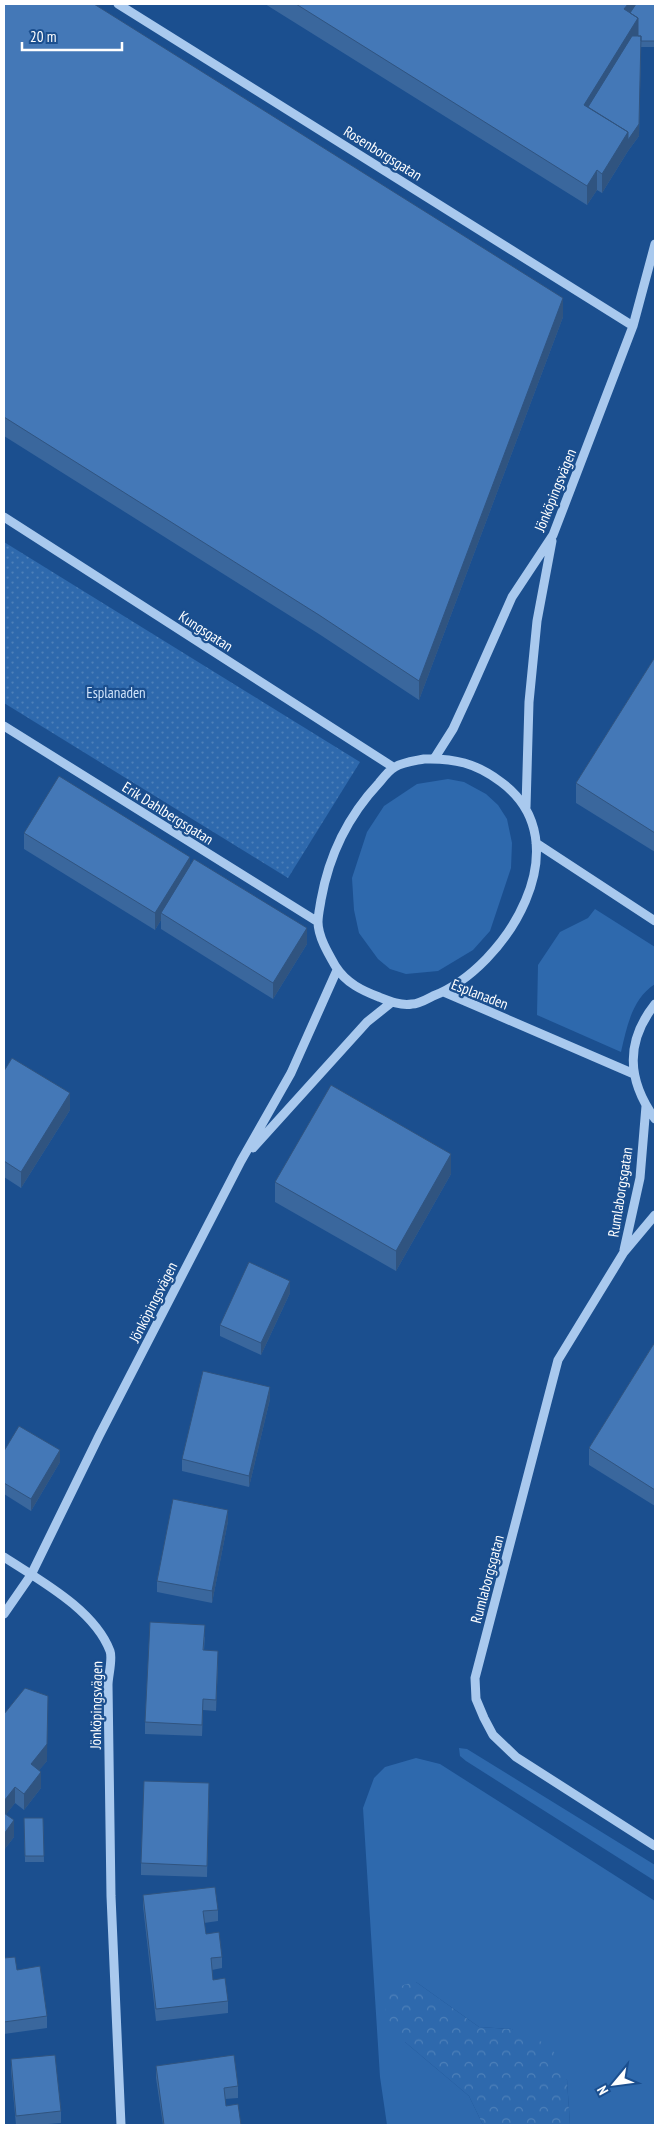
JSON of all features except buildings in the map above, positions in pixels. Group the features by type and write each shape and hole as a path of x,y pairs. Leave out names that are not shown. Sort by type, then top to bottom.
{"street":[{"name":"Rosenborgsgatan","path":"118,4 633,326"},
{"name":"Jönköpingsvägen","path":"434,759 453,729 512,597 553,536 633,326 655,244"},
{"name":"Kungsgatan","path":"4,517 393,768"},
{"path":"526,807 529,702 537,621 553,536"},
{"name":"Erik Dahlbergsgatan","path":"4,726 318,922"},
{"path":"318,922 324,886 332,858 344,828 361,802 393,768 409,762 434,759 463,762 486,771 506,786 526,807 532,821 536,843 534,875 526,901 511,928 491,955 469,977 444,992"},
{"path":"536,843 655,922"},
{"name":"Esplanaden","path":"318,922 322,938 338,970 347,980 360,989 392,1002 412,1004 444,992 634,1074"},
{"name":"Jönköpingsvägen","path":"121,2125 111,1896 108,1685 110,1652 98,1631 80,1609 31,1575 104,1427 241,1161 292,1072 338,970"},
{"name":"Jönköpingsvägen","path":"241,1161 355,1035 392,1002"},
{"path":"655,1004 643,1019 636,1039 634,1074 646,1106 655,1119"},
{"name":"Rumlaborgsgatan","path":"624,1252 640,1178 646,1106"},
{"name":"Rumlaborgsgatan","path":"655,1215 624,1252 558,1360 475,1678 476,1698 493,1735 516,1757 655,1846"},
{"path":"4,1557 31,1575 4,1614"}],"green space":[{"name":"Esplanaden","path":"4,542 360,762 288,878 4,703"},
{"path":"448,779 464,782 486,794 498,805 507,819 512,843 511,868 490,931 473,950 438,971 406,974 390,969 378,959 359,933 354,910 352,878 367,832 384,806 417,784"},
{"path":"595,909 655,947 655,984 647,990 636,1005 628,1023 621,1052 537,1015 538,965 560,932 588,918"},
{"path":"459,1748 467,1749 655,1865 655,1881 466,1761 460,1756"},
{"path":"416,1758 440,1764 655,1901 655,2125 570,2125 567,2080 512,2029 479,2027 416,1982 405,2042 469,2096 483,2125 387,2125 380,2077 363,1808 374,1778 385,1767"},
{"path":"416,1982 479,2027 512,2029 542,2042 554,2052 567,2080 570,2125 483,2125 469,2096 405,2042 385,2015 388,2000 393,1991 401,1986"}]}
